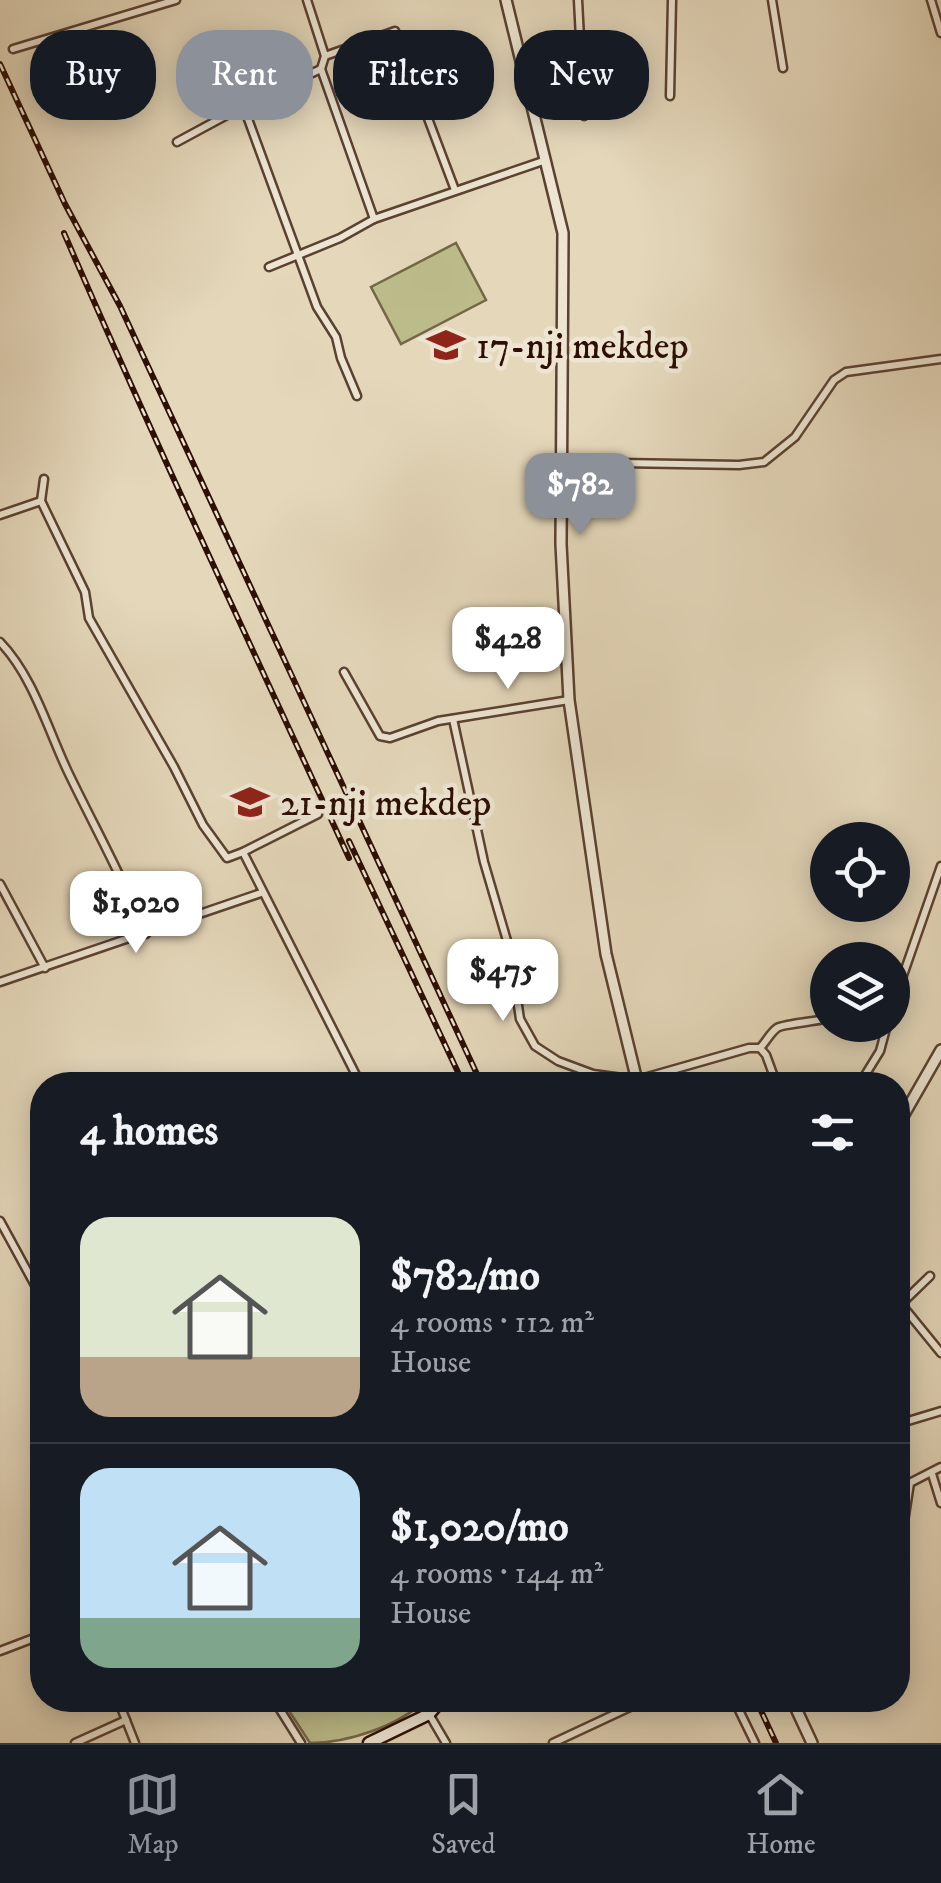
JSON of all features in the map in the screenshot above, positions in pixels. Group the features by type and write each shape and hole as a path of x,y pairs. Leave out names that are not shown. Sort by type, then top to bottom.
{"main road":[{"path":"369,1743 429,1714"}],"street":[{"path":"12,50 176,0"},
{"path":"307,0 325,56 321,69 374,219"},
{"path":"506,0 563,233 562,617 606,954 636,1072"},
{"path":"578,0 580,30"},
{"path":"670,96 672,0"},
{"path":"772,0 783,68"},
{"path":"931,0 941,33"},
{"path":"325,56 395,32 455,190"},
{"path":"313,73 321,69"},
{"path":"177,142 220,120"},
{"path":"248,120 317,307 336,337 357,396"},
{"path":"269,267 340,238 374,219 547,160"},
{"path":"561,462 764,462 795,437 834,380 846,372 941,360"},
{"path":"44,479 41,500 85,592 89,618 202,824 227,858 318,814"},
{"path":"0,515 41,500"},
{"path":"0,642 12,654 146,934"},
{"path":"344,672 380,736 390,738 452,719 570,700"},
{"path":"452,719 484,862 510,951 520,1019 535,1046 558,1062 586,1072"},
{"path":"243,852 354,1072"},
{"path":"910,951 941,866"},
{"path":"0,884 45,968"},
{"path":"0,982 261,894"},
{"path":"760,1048 773,1030 782,1025 810,1023"},
{"path":"867,1072 882,1042"},
{"path":"671,1072 760,1048"},
{"path":"760,1048 772,1072"},
{"path":"910,1104 941,1050"},
{"path":"0,1222 30,1276"},
{"path":"910,1295 930,1276"},
{"path":"910,1318 941,1353"},
{"path":"910,1420 941,1411"},
{"path":"910,1483 941,1467"},
{"path":"932,1474 941,1503"},
{"path":"0,1652 30,1639"},
{"path":"123,1712 134,1743"},
{"path":"282,1712 301,1743"},
{"path":"553,1743 619,1712"},
{"path":"740,1712 755,1743"},
{"path":"798,1712 812,1743"},
{"path":"429,1714 446,1743"},
{"path":"75,1743 126,1720"}],"green space":[{"path":"456,243 486,300 401,344 371,287"},
{"path":"290,1712 410,1712 372,1731 310,1743"}],"railway":[{"path":"0,64 65,204 120,306 476,1072"},
{"path":"64,233 349,858"},
{"path":"349,841 458,1072"},
{"path":"762,1712 776,1743"}],"place":[{"name":"17-nji mekdep","path":"446,345"},
{"name":"21-nji mekdep","path":"250,802"}]}
